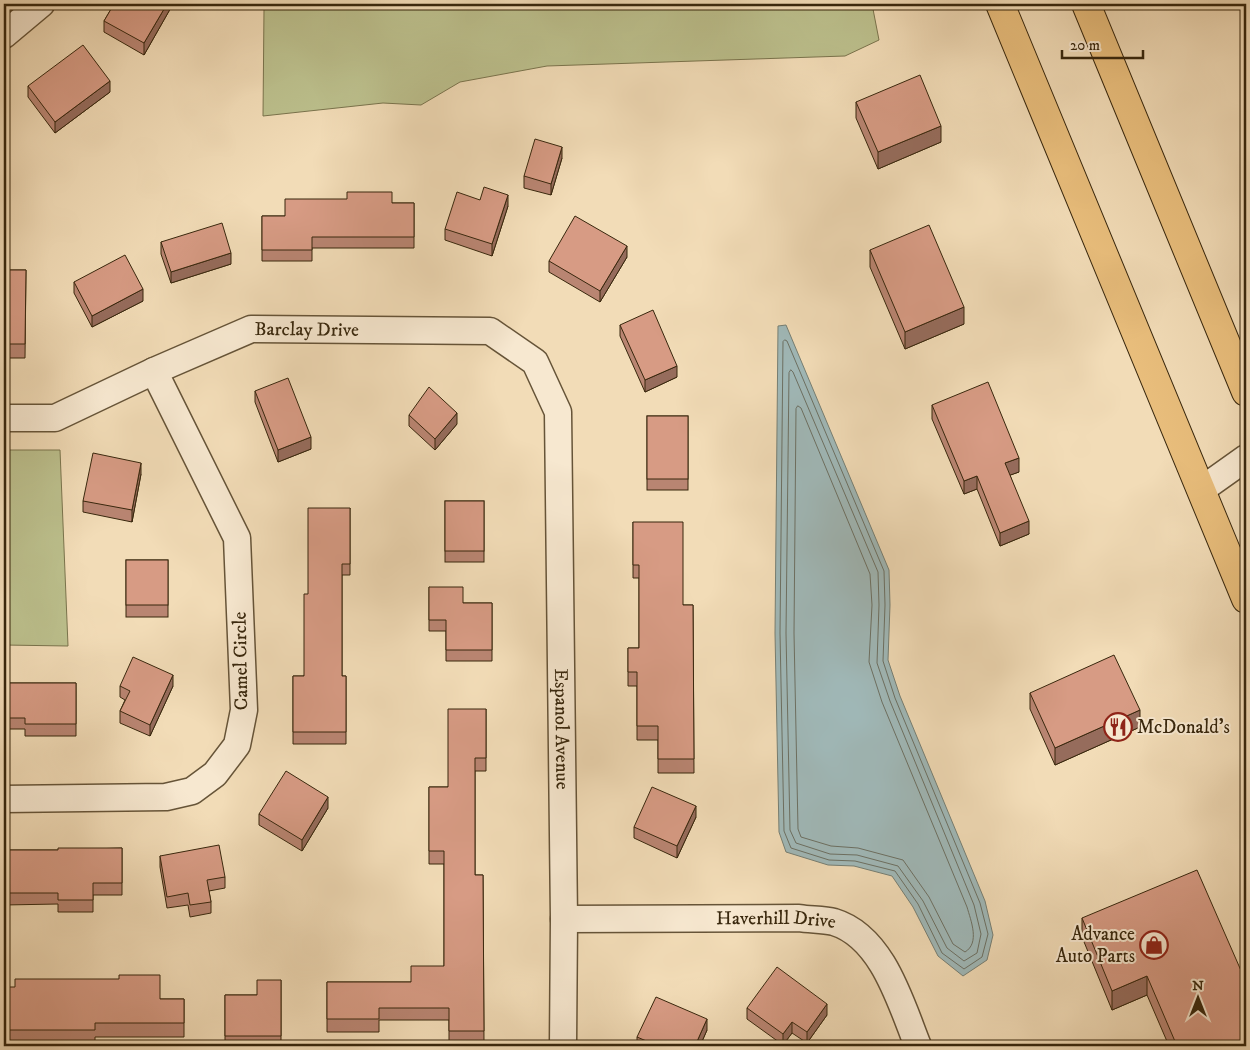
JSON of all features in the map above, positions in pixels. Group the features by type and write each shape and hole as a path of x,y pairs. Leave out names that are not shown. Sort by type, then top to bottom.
{"main road":[{"path":"1000,4 1246,599"},
{"path":"1086,4 1246,392"}],"street":[{"path":"4,35 40,4"},
{"name":"Barclay Drive","path":"4,418 55,418 154,371 251,329 490,331 536,362 558,412"},
{"name":"Camel Circle","path":"4,799 166,797 192,791 215,774 237,745 244,710 237,538 154,371"},
{"name":"Espanol Avenue","path":"558,412 564,919 563,1046"},
{"path":"1201,490 1246,458"},
{"name":"Haverhill Drive","path":"564,919 799,918 834,922 858,934 878,957 891,981 918,1046"}],"green space":[{"path":"330,4 872,4 879,40 845,56 547,66 460,82 421,105 383,103 263,116 264,9"},
{"path":"4,450 60,450 68,646 4,645"}],"water":[{"path":"786,325 889,570 888,660 900,696 985,901 993,935 987,960 963,976 938,956 913,907 892,876 854,866 828,865 786,852 779,832 775,633 778,326"}],"building":[{"path":"114,4 167,4 144,43 104,21"},
{"path":"83,45 110,81 55,122 28,86"},
{"path":"920,75 941,126 878,152 856,102"},
{"path":"4,114 8,114 8,149 4,149"},
{"path":"535,139 562,147 551,184 524,176"},
{"path":"484,187 508,195 492,244 445,229 457,192 480,200"},
{"path":"347,192 392,192 392,203 414,203 414,237 312,237 312,250 262,250 262,216 285,216 285,199 347,199"},
{"path":"575,216 627,246 600,291 549,261"},
{"path":"222,223 231,253 171,272 161,242"},
{"path":"929,225 964,307 905,332 870,250"},
{"path":"125,255 143,289 92,316 74,282"},
{"path":"4,270 26,270 25,344 4,344"},
{"path":"653,310 677,366 645,380 620,325"},
{"path":"288,378 311,437 278,450 255,391"},
{"path":"988,382 1019,458 1005,463 1029,521 1000,533 977,476 964,481 932,405"},
{"path":"429,387 457,413 435,439 409,415"},
{"path":"647,416 688,416 688,479 647,479"},
{"path":"93,453 141,463 132,510 83,501"},
{"path":"445,501 484,501 484,551 445,551"},
{"path":"308,508 350,508 350,564 342,564 342,676 346,676 346,732 293,732 293,676 304,676 304,594 308,594"},
{"path":"633,522 683,522 683,605 693,605 694,759 658,759 658,726 637,726 637,672 628,672 628,648 639,648 639,565 633,565"},
{"path":"126,560 168,560 168,605 126,605"},
{"path":"429,587 463,587 463,603 492,603 492,650 446,650 446,620 429,620"},
{"path":"1114,655 1140,710 1055,748 1030,693"},
{"path":"133,657 173,675 150,725 120,711 130,691 120,686"},
{"path":"4,683 76,683 76,724 25,724 25,718 4,718"},
{"path":"448,709 486,709 486,758 475,758 475,875 483,875 484,1031 449,1031 449,1008 379,1008 379,1019 327,1019 327,982 411,982 411,966 444,966 444,851 429,851 429,787 448,787"},
{"path":"286,771 328,797 302,840 259,814"},
{"path":"652,787 696,806 677,846 634,827"},
{"path":"219,845 225,877 207,880 211,902 190,905 188,893 167,897 160,856"},
{"path":"58,848 122,848 122,883 93,883 93,900 58,900 58,893 4,893 4,850 58,850"},
{"path":"1197,870 1246,982 1246,1046 1206,1046 1204,1042 1194,1046 1177,1046 1147,976 1112,991 1082,918"},
{"path":"777,967 827,1004 807,1032 792,1022 783,1034 747,1008"},
{"path":"119,975 160,975 160,999 184,999 184,1023 95,1023 95,1030 4,1030 4,987 15,987 15,979 119,979"},
{"path":"257,980 281,980 281,1036 225,1036 225,995 257,995"},
{"path":"656,997 707,1019 695,1046 658,1046 637,1037"}],"place":[{"name":"McDonald's","path":"1118,727"},
{"name":"Advance Auto Parts","path":"1154,945"}]}
